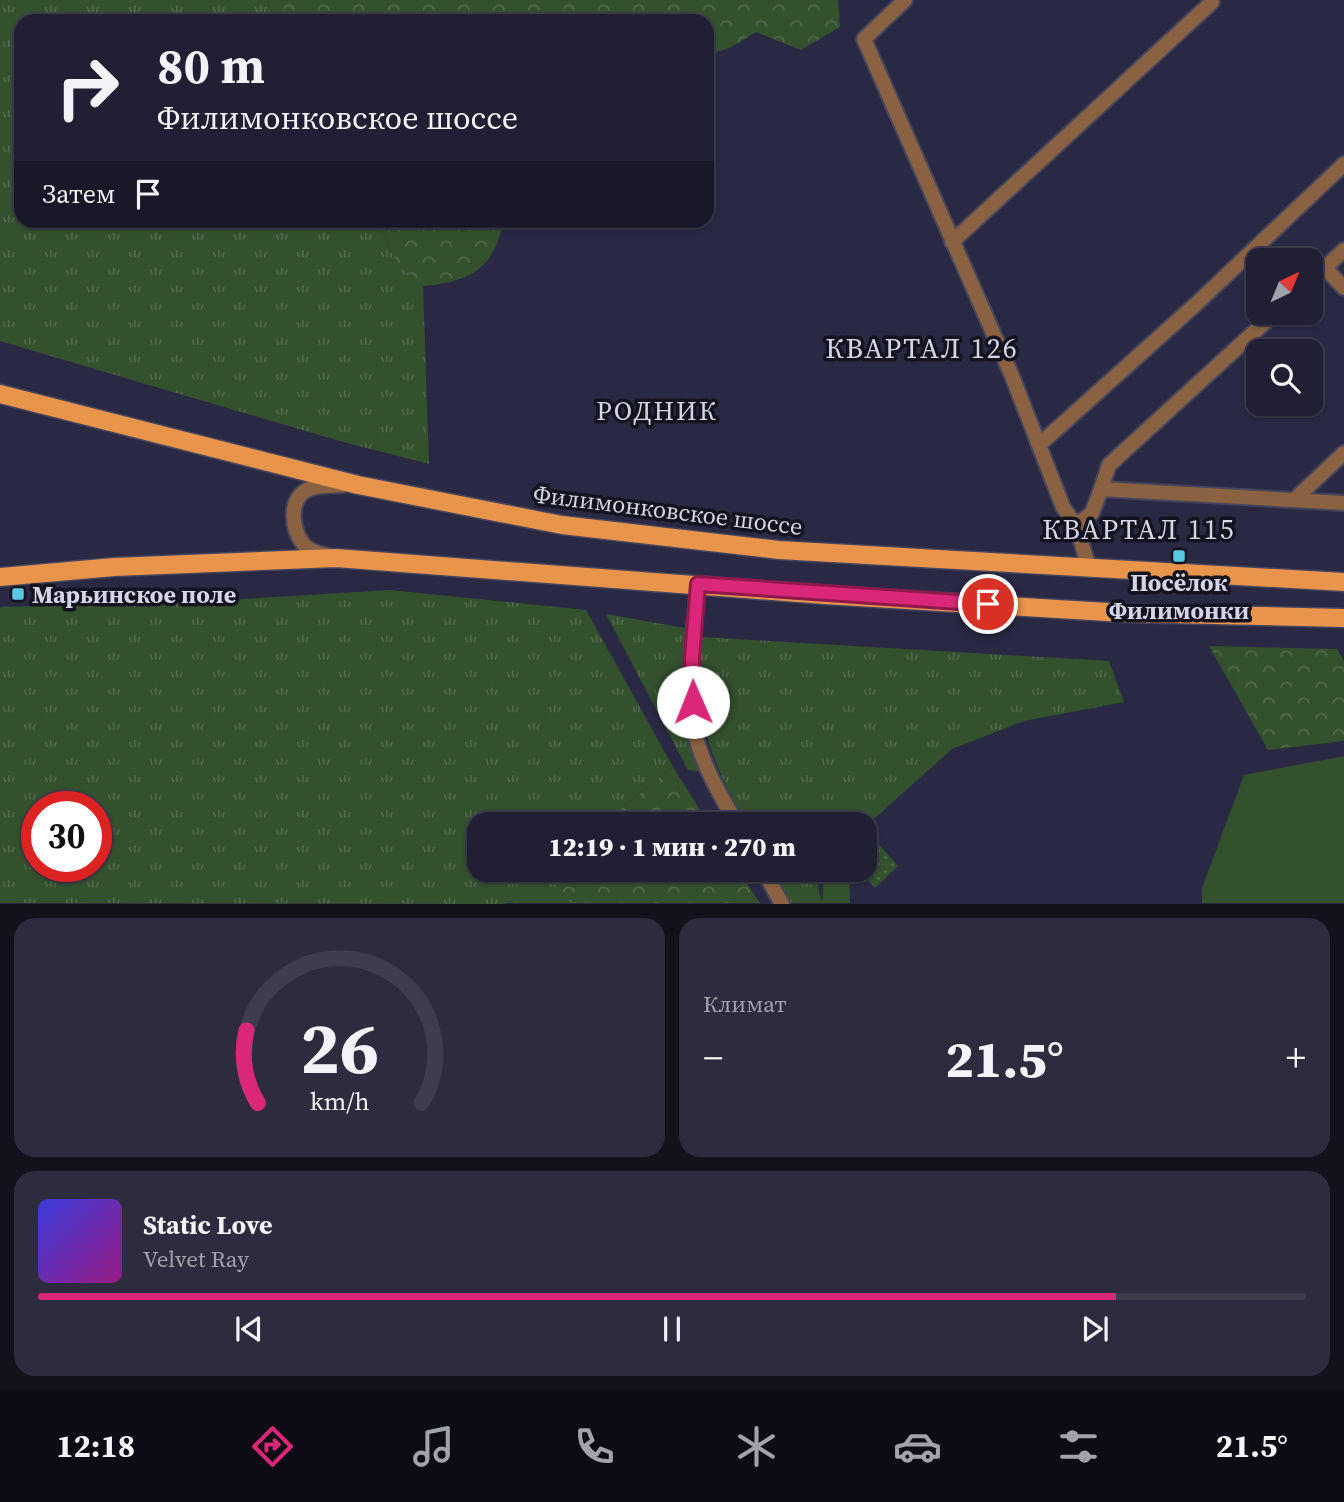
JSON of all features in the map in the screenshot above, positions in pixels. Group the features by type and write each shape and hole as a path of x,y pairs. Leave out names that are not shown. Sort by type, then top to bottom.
{"main road":[{"name":"Филимонковское шоссе","path":"0,394 358,485 562,525 779,550 1344,582"},
{"path":"0,577 114,567 336,558 1124,613 1344,618"}],"street":[{"path":"905,0 864,39 1039,445 1063,507 1076,526 1089,567"},
{"path":"952,242 1212,2"},
{"path":"1039,445 1195,305 1344,164"},
{"path":"1344,250 1325,268 1344,288"},
{"path":"1076,526 1092,513 1110,465 1261,326"},
{"path":"1294,500 1344,453"},
{"path":"336,558 314,552 304,545 296,531 293,516 295,502 305,491 317,486 358,485"},
{"path":"1101,489 1344,503"},
{"path":"698,584 692,658 693,724 712,781 730,812"},
{"path":"770,882 782,904"}],"green space":[{"path":"0,0 267,0 273,14 14,14 14,228 380,228 397,263 423,286 429,464 343,442 0,341"},
{"path":"267,0 838,0 840,27 801,50 756,32 727,49 714,52 714,14 273,14"},
{"path":"380,228 501,228 494,251 486,262 477,270 454,281 423,286 397,263"},
{"path":"389,590 586,610 673,767 617,812 467,812 467,882 552,882 577,903 548,903 521,890 504,904 0,903 0,607 210,601"},
{"path":"606,614 685,628 688,732 700,771 688,770"},
{"path":"702,637 1109,661 1124,702 1024,721 952,749 877,816 877,812 740,812 722,778 706,735 699,690"},
{"path":"1209,646 1337,649 1344,661 1344,741 1268,750"},
{"path":"1344,756 1344,903 1202,903 1202,888 1244,775"},
{"path":"673,767 701,812 617,812"},
{"path":"877,842 898,866 875,888 870,882 877,882"},
{"path":"551,882 746,882 760,903 577,903"},
{"path":"776,882 820,882 822,903 787,903"},
{"path":"823,882 849,882 850,903 822,903"},
{"path":"521,889 548,903 504,903"}],"place":[{"name":"Посёлок Филимонки","path":"1179,556"},
{"name":"Марьинское поле","path":"18,594"}],"district":[{"name":"КВАРТАЛ 126","path":"922,348"},
{"name":"РОДНИК","path":"657,411"},
{"name":"КВАРТАЛ 115","path":"1139,529"}],"route":[{"path":"693,702 692,658 698,584 825,595 988,604"}]}
